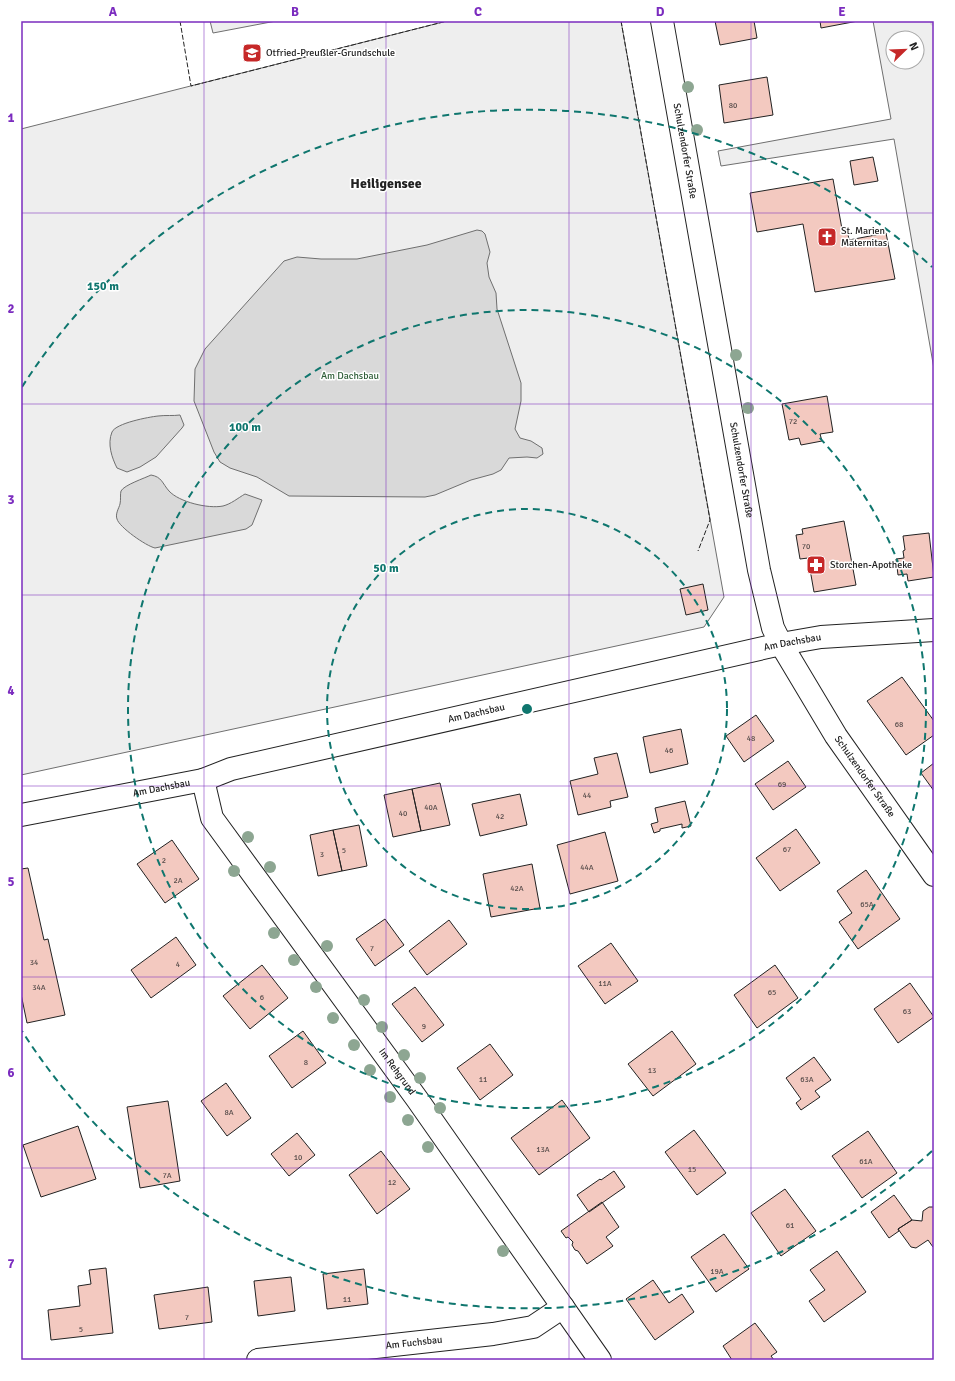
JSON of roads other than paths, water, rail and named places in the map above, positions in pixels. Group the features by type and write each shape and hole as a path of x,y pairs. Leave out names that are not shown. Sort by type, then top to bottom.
{"street":[{"name":"Schulzendorfer Straße","path":"662,21 759,570 773,628 836,736 934,875"},
{"name":"Am Dachsbau","path":"21,815 202,780 231,769 781,644 821,637 934,630"},
{"name":"Im Rehgrund","path":"202,780 212,818 417,1099 600,1360"},
{"name":"Am Fuchsbau","path":"258,1360 493,1334 533,1327 563,1307"}],"place":[{"name":"Otfried-Preußler-Grundschule","path":"252,53"},
{"name":"St. Marien Maternitas","path":"827,237"},
{"name":"Storchen-Apotheke","path":"816,565"}],"district":[{"name":"Heiligensee","path":"386,183"}]}
